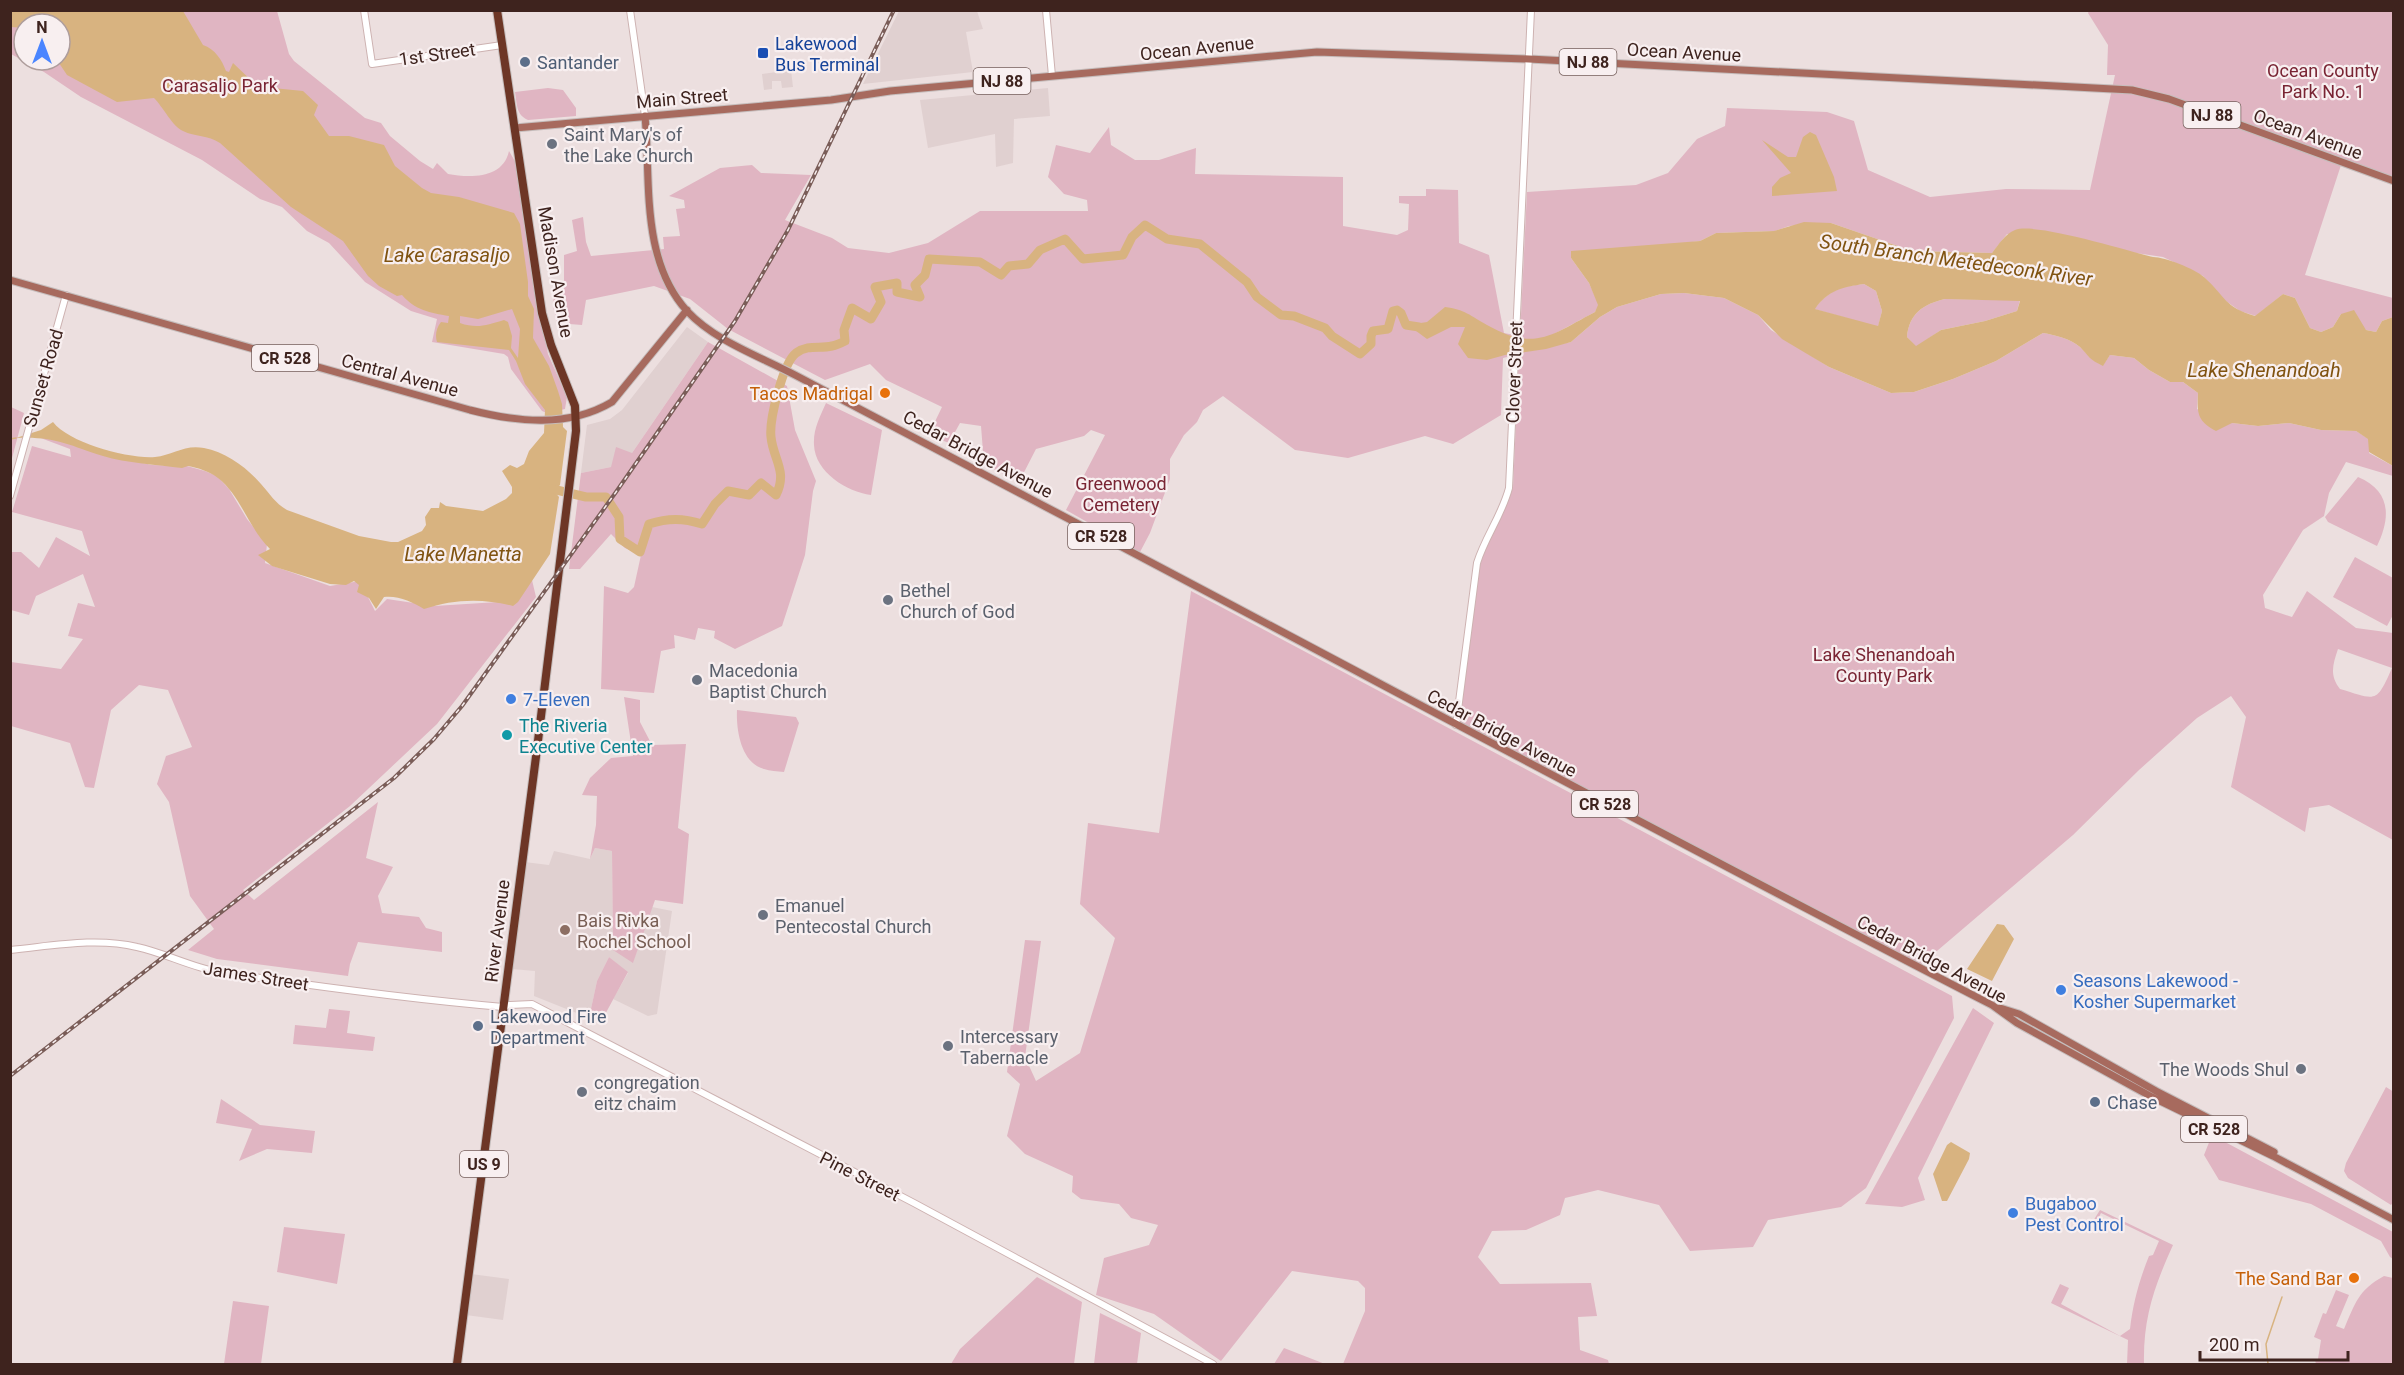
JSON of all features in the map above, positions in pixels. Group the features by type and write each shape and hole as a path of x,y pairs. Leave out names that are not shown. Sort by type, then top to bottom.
{"highway":[{"name":"Madison Avenue","path":"497,10 542,313 553,351 569,387 575,417 559,573"},
{"name":"River Avenue","path":"457,1365 559,573"}],"main road":[{"name":"Ocean Avenue","path":"852,98 890,91 1317,52 1529,59 2132,90 2169,99 2394,181"},
{"name":"Main Street","path":"515,128 852,98"},
{"path":"645,116 651,213 656,250 669,283 687,310"},
{"name":"Central Avenue","path":"10,280 470,410 539,422 575,417"},
{"name":"Cedar Bridge Avenue","path":"687,310 724,339 1992,1005 2019,1014 2156,1091 2275,1153 2287,1164 2394,1220"},
{"name":"CR 528","path":"575,417 603,408 612,402 687,310"}],"street":[{"name":"1st Street","path":"364,10 372,64 502,45"},
{"path":"630,10 645,116"},
{"path":"1046,10 1052,76"},
{"name":"Clover Street","path":"1456,725 1477,563 1502,512 1509,488 1531,10"},
{"name":"Sunset Road","path":"10,496 66,295"},
{"name":"James Street","path":"10,950 82,942 119,944 137,947 201,969 455,1003 503,1007"},
{"name":"Pine Street","path":"503,1007 524,1003 539,1007 914,1203 1213,1365"}],"shaded area":[{"path":"899,11 977,11 983,29 966,32 973,72 863,84"},
{"path":"791,70 793,87 782,88 781,81 772,81 772,89 764,90 762,74"},
{"path":"1048,88 1050,116 1014,119 1013,163 996,167 995,134 928,148 920,100"},
{"path":"687,327 708,342 632,453 611,467 581,473 587,425 610,419 622,410"},
{"name":"Bais Rivka Rochel School","path":"595,848 612,851 613,949 633,962 652,907 672,911 657,1014 648,1016 613,999 628,973 609,957 597,981 589,1018 534,996 535,971 512,969 525,862 549,865 554,851 590,859"},
{"path":"471,1274 509,1279 503,1320 466,1315"}],"green space":[{"name":"Lake Carasaljo","path":"11,11 277,11 289,54 294,61 365,118 381,123 390,136 433,169 437,163 448,174 475,176 485,174 500,167 509,151 516,163 548,354 567,397 565,409 547,413 542,411 511,369 508,357 504,354 432,342 437,319 411,311 365,282 329,243 307,231 282,207 260,199 202,160 81,97 44,72 72,72 72,12 12,12 12,55"},
{"path":"2089,11 2393,11 2393,176 2368,172 2342,162 2305,275 2393,298 2393,317 2382,321 2376,332 2366,330 2341,314 2333,327 2321,332 2310,328 2295,298 2283,294 2256,316 2240,311 2223,299 2203,276 2163,257 2007,234 1992,253 1912,251 1831,223 1789,226 1775,231 1716,233 1700,241 1571,258 1589,283 1599,305 1595,312 1543,340 1526,339 1504,355 1571,342 1600,317 1617,307 1661,294 1684,293 1724,298 1758,315 1771,330 1829,367 1891,393 1914,392 1953,379 1996,361 2043,333 2072,342 2103,365 2110,355 2134,358 2170,382 2183,382 2198,393 2197,409 2232,423 2258,426 2289,423 2321,430 2356,431 2369,439 2369,453 2393,466 2393,476 2346,462 2329,493 2324,516 2303,530 2263,595 2265,608 2292,617 2307,591 2356,628 2393,633 2393,840 2329,805 2309,808 2305,832 2231,787 2246,717 2231,696 2197,718 2139,770 2073,835 1917,968 1456,725 1477,563 1513,488 1519,354 1503,358 1501,415 1453,444 1425,436 1348,458 1295,450 1223,396 1203,410 1170,459 1170,479 1150,533 1140,552 1066,510 1105,435 1091,430 1084,436 1036,449 1019,482 984,464 981,426 960,423 949,443 931,436 929,434 942,407 886,380 870,364 825,380 728,329 690,299 654,286 586,300 582,325 557,323 553,306 555,283 564,281 564,255 577,251 572,220 583,217 586,242 591,256 664,249 663,237 680,236 676,209 685,208 684,200 669,196 720,168 752,165 761,173 811,175 785,220 832,238 848,248 889,253 928,243 980,211 1088,211 1087,200 1064,194 1048,177 1056,145 1090,153 1109,127 1111,145 1135,160 1159,160 1196,148 1195,174 1343,177 1343,226 1397,235 1408,230 1409,204 1399,203 1399,196 1426,196 1426,189 1458,190 1459,243 1489,255 1504,333 1520,336 1527,192 1636,185 1668,173 1697,139 1725,126 1727,108 1827,112 1854,121 1868,170 1930,197 2006,189 2090,190 2115,75 2107,75 2108,45 2088,13","holes":["2338,649 2392,668 2378,693 2368,697 2340,689 2333,674"]},
{"path":"548,88 563,90 576,108 576,116 528,120 521,115 515,92"},
{"path":"1864,284 1876,291 1882,311 1878,327 1814,309 1825,297 1836,290"},
{"path":"1945,299 2020,300 2017,311 1985,321 1941,330 1916,347 1907,337 1914,316 1924,307"},
{"path":"708,342 787,386 795,430 816,481 805,555 782,626 735,649 714,638 715,631 698,628 695,640 674,635 675,648 661,651 654,693 601,689 604,586 628,593 634,587 641,555 625,548 611,534 580,569 569,569 581,473 611,467 616,447 632,453"},
{"path":"826,403 882,430 871,495 843,485 826,472 820,464 814,439 817,423"},
{"path":"11,407 24,413 11,462"},
{"path":"38,437 62,441 152,465 187,466 217,476 229,489 247,519 267,544 265,563 330,586 360,581 375,611 387,599 434,606 512,601 532,580 536,597 437,724 350,806 243,890 254,900 378,802 366,858 393,867 378,896 382,913 419,917 426,928 442,932 442,952 358,942 348,976 217,959 188,950 214,929 190,896 169,802 157,784 166,756 192,747 168,690 139,685 111,710 94,788 85,787 70,743 11,726 11,662 61,669 83,639 68,636 78,603 95,607 83,574 36,596 29,615 11,610 10,552 21,552 39,568 56,537 90,556 82,531 12,512 32,446 71,457 70,449"},
{"path":"2358,477 2377,490 2385,506 2385,525 2377,546 2328,522 2325,517"},
{"path":"2355,557 2393,578 2393,615 2387,626 2333,597"},
{"path":"1191,591 1952,996 1954,1018 1866,1188 1841,1207 1768,1220 1753,1247 1690,1251 1659,1205 1598,1190 1565,1198 1560,1215 1526,1230 1492,1231 1478,1257 1500,1284 1591,1283 1597,1316 1578,1317 1580,1350 1608,1360 1609,1364 1343,1364 1365,1311 1365,1288 1358,1281 1292,1271 1221,1361 1154,1314 1096,1295 1104,1258 1149,1245 1158,1225 1131,1218 1119,1204 1081,1199 1072,1192 1073,1176 1025,1154 1007,1136 1020,1084 1007,1072 1025,940 1041,941 1025,1057 1036,1081 1080,1053 1115,938 1080,904 1088,823 1159,833"},
{"path":"624,697 640,700 640,722 652,745 686,744 678,828 689,834 683,904 655,900 633,963 613,950 612,851 595,848 590,859 596,825 597,796 582,795 590,778 611,758 633,756"},
{"path":"737,710 796,717 799,723 784,772 764,769 756,766 750,760 739,736"},
{"path":"609,957 628,972 602,1020 589,1018 597,981"},
{"path":"1973,1008 1994,1023 1918,1178 1925,1200 1902,1207 1865,1204"},
{"path":"329,1009 350,1011 347,1033 375,1037 373,1051 293,1044 295,1025 326,1028"},
{"path":"2386,1087 2394,1092 2394,1201 2391,1205 2348,1178 2344,1171"},
{"path":"221,1099 260,1125 315,1131 312,1153 267,1149 239,1161 252,1129 216,1123"},
{"path":"2212,1135 2393,1232 2393,1259 2381,1241 2311,1204 2219,1180 2204,1155"},
{"path":"2100,1210 2173,1245 2151,1303 2145,1332 2144,1364 2127,1364 2128,1340 2051,1303 2060,1284 2069,1288 2061,1304 2120,1336 2130,1329 2142,1274 2149,1256 2153,1255 2159,1241 2101,1213 2093,1229 2095,1232 2088,1229"},
{"path":"284,1227 345,1234 337,1284 277,1272"},
{"path":"2384,1276 2393,1278 2393,1364 2316,1364 2321,1340 2314,1337 2323,1313 2326,1314 2336,1290 2349,1295 2336,1326 2344,1329 2363,1292"},
{"path":"1037,1277 1082,1302 1074,1364 951,1364 960,1349"},
{"path":"233,1301 269,1306 261,1364 224,1364"},
{"path":"1100,1313 1141,1333 1137,1364 1094,1364"},
{"path":"1284,1348 1325,1364 1274,1364"}],"water":[{"name":"Lake Carasaljo","path":"10,11 183,11 203,45 218,55 226,71 229,72 233,63 254,83 273,88 303,91 318,105 314,115 329,136 349,136 384,145 395,166 431,193 459,197 514,213 520,224 528,296 534,309 533,338 549,366 562,404 563,427 567,431 560,485 554,491 559,497 550,554 518,602 513,606 479,601 457,602 424,609 405,600 384,597 376,609 369,598 357,592 359,585 354,581 346,585 330,584 272,566 258,555 270,549 256,532 226,485 207,472 188,466 182,468 122,460 41,438 16,438 41,430 53,422 61,430 85,443 130,455 155,457 191,447 212,450 242,466 287,510 359,536 398,542 422,531 426,525 425,517 431,508 439,508 440,502 446,506 483,511 506,499 512,493 512,487 502,471 510,465 517,468 524,464 529,451 544,433 545,410 525,384 509,350 437,342 438,327 441,322 448,323 449,316 423,310 402,295 397,296 379,286 368,276 343,241 291,207 220,143 179,129 154,98 117,102 67,75 65,72 72,72 72,12 12,12 12,27","holes":["512,309 520,329 518,358 511,348 512,336 508,322 504,320 472,326 460,323 460,316 478,319"]},
{"path":"1810,132 1816,135 1834,177 1837,191 1772,196 1772,187 1780,178 1791,173 1762,140 1788,157 1796,157 1803,137"},
{"name":"Lake Shenandoah","path":"1804,222 1831,223 1912,251 1992,253 2005,237 2015,230 2042,230 2082,238 2180,264 2204,277 2231,305 2255,316 2283,294 2295,298 2310,328 2321,332 2333,327 2341,314 2354,310 2366,330 2376,332 2382,321 2393,317 2393,466 2369,452 2368,439 2356,431 2321,430 2289,423 2258,426 2232,423 2216,431 2205,424 2200,416 2198,393 2183,382 2170,382 2134,358 2110,355 2103,366 2072,342 2043,333 1996,361 1953,379 1914,392 1891,393 1829,367 1782,339 1758,315 1724,298 1684,293 1661,294 1617,307 1600,317 1571,342 1487,360 1468,358 1458,344 1465,327 1451,327 1427,339 1408,325 1427,322 1445,307 1462,311 1518,338 1543,337 1566,328 1595,312 1598,305 1589,283 1571,258 1571,251 1700,241 1716,233 1774,231","holes":["1864,284 1876,291 1882,311 1878,326 1815,309 1836,290","1945,299 2020,301 2017,311 1985,321 1941,330 1916,346 1907,337 1914,316 1924,307"]},
{"path":"1997,924 2004,925 2014,939 1992,981 1967,969"},
{"path":"1951,1142 1970,1153 1947,1201 1942,1201 1933,1174 1947,1145"}],"waterway":[{"name":"South Branch Metedeconk River","path":"544,487 586,497 606,497 619,517 620,539 640,552 649,524 676,520 702,524 715,504 728,491 749,495 761,483 776,495 781,479 772,445 772,418 782,379 791,359 796,353 805,349 832,346 845,341 844,330 852,308 871,319 881,302 875,287 897,283 897,292 920,297 915,285 925,275 929,259 980,262 1001,275 1009,266 1028,264 1040,250 1065,239 1083,259 1123,255 1132,237 1145,225 1167,239 1200,244 1247,282 1257,297 1281,315 1294,316 1325,328 1332,336 1360,354 1371,344 1373,331 1388,329 1393,311 1397,310 1401,313 1406,325 1419,327"},
{"path":"10,439 16,438"},
{"path":"2268,1364 2266,1344 2282,1297"}],"railway":[{"path":"10,1076 394,778 434,739 462,706 616,492 735,321 788,230 894,10"}],"place":[{"name":"Lakewood Bus Terminal","path":"763,53"},
{"name":"Santander","path":"525,62"},
{"name":"Saint Mary's of the Lake Church","path":"552,144"},
{"name":"Tacos Madrigal","path":"885,393"},
{"name":"Bethel Church of God","path":"888,600"},
{"name":"Macedonia Baptist Church","path":"697,680"},
{"name":"7-Eleven","path":"511,699"},
{"name":"The Riveria Executive Center","path":"507,735"},
{"name":"Emanuel Pentecostal Church","path":"763,915"},
{"name":"Bais Rivka Rochel School","path":"565,930"},
{"name":"Seasons Lakewood - Kosher Supermarket","path":"2061,990"},
{"name":"Lakewood Fire Department","path":"478,1026"},
{"name":"Intercessary Tabernacle","path":"948,1046"},
{"name":"The Woods Shul","path":"2301,1069"},
{"name":"congregation eitz chaim","path":"582,1092"},
{"name":"Chase","path":"2095,1102"},
{"name":"Bugaboo Pest Control","path":"2013,1213"},
{"name":"The Sand Bar","path":"2354,1278"}],"park label":[{"name":"Ocean County Park No. 1","path":"2323,80"},
{"name":"Carasaljo Park","path":"220,85"},
{"name":"Greenwood Cemetery","path":"1121,493"},
{"name":"Lake Shenandoah County Park","path":"1884,664"}],"water label":[{"name":"Lake Manetta","path":"463,554"}]}
